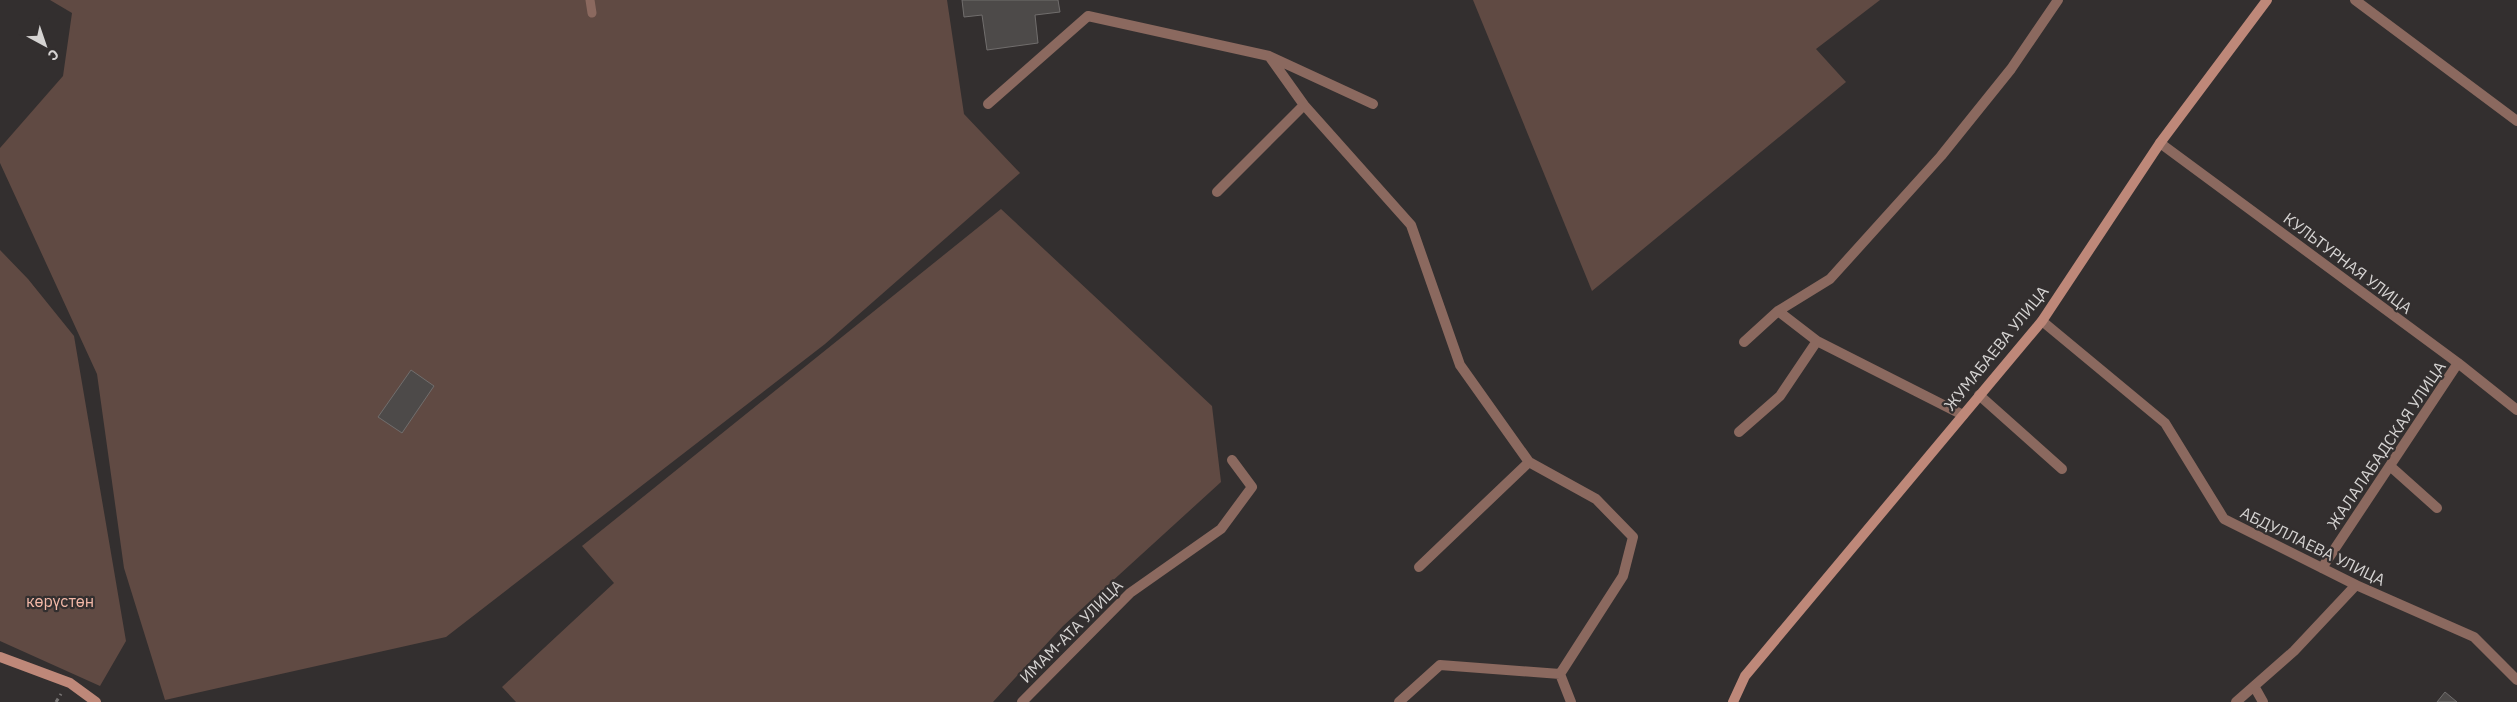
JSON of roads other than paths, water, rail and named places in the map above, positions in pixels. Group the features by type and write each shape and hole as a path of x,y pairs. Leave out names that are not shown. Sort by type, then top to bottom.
{"street":[{"path":"1744,342 1778,311 1830,278 1941,156 2011,69 2058,0"},
{"name":"ЖУМАБАЕВА УЛИЦА","path":"1733,702 1745,676 2042,321 2160,142 2267,0"},
{"path":"2356,0 2517,121"},
{"path":"988,104 1088,16 1269,56 1373,104"},
{"path":"1269,56 1304,105 1411,225 1460,365 1529,462 1596,498 1633,537 1623,576 1560,674"},
{"path":"1217,192 1304,105"},
{"name":"КУЛЬТУРНАЯ УЛИЦА","path":"2160,142 2458,363 2517,410"},
{"path":"1778,311 1817,341 1963,415"},
{"name":"АБДУЛЛАЕВА УЛИЦА","path":"2042,321 2165,423 2224,519 2356,585 2474,637 2517,680"},
{"path":"1739,432 1780,396 1817,341"},
{"name":"ЖАЛАЛАБАДСКАЯ УЛИЦА","path":"2322,568 2458,363"},
{"path":"1979,395 2062,469"},
{"name":"ИМАМ-АТА УЛИЦА","path":"1022,702 1130,593 1221,529 1252,487 1232,460"},
{"path":"1419,567 1529,462"},
{"path":"2390,466 2436,508"},
{"path":"2236,702 2294,651 2356,585"},
{"path":"0,657 70,683 96,702"},
{"path":"1399,702 1440,665 1560,674"},
{"path":"1560,674 1571,702"},
{"path":"2254,686 2263,702"}],"lane":[{"path":"590,0 592,12"}],"park label":[{"name":"көрүстөн","path":"60,601"}]}
